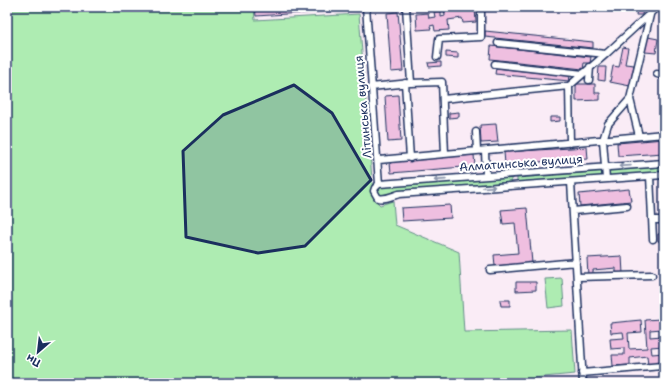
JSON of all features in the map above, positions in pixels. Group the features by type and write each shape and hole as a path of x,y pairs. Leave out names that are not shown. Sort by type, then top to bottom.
{"street":[{"name":"Літинська вулиця","path":"366,7 371,87 378,160 379,184 374,191 378,198 381,199"},
{"path":"406,7 410,158"},
{"path":"437,57 439,39 481,37 481,7"},
{"path":"443,99 569,86 650,15 657,7"},
{"path":"639,136 630,99 650,15"},
{"path":"498,43 606,54"},
{"path":"496,64 582,74"},
{"path":"589,80 590,68"},
{"path":"657,74 664,76"},
{"path":"371,87 408,83 442,82 445,154"},
{"path":"569,86 570,143"},
{"path":"606,179 603,140 608,124 630,99"},
{"path":"476,132 477,151"},
{"path":"378,160 664,134"},
{"path":"485,151 486,176"},
{"name":"Алматинська вулиця","path":"379,184 664,163"},
{"name":"Алматинська вулиця","path":"381,199 399,194 664,175"},
{"path":"650,176 653,239"},
{"path":"571,182 583,383"},
{"path":"573,211 627,206"},
{"path":"653,220 664,220"},
{"path":"490,270 576,262"},
{"path":"577,277 652,275"},
{"path":"582,373 662,366"}],"highlighted area":[{"path":"294,85 332,113 371,180 305,246 258,253 186,237 183,151 223,115"}],"green space":[{"path":"7,7 254,7 255,20 359,14 373,192 375,200 380,205 393,201 395,225 459,252 464,332 572,330 575,374 533,378 533,383 7,383"},
{"path":"664,167 664,172 608,176 608,170"},
{"path":"601,171 602,176 517,182 517,176"},
{"path":"511,177 511,182 399,191 386,196 378,194 377,189 380,187 399,184"},
{"path":"562,278 564,306 548,308 545,279"}],"building":[{"path":"255,7 363,7 363,9 256,16"},
{"path":"444,7 457,7 458,10 475,8 476,22 463,23 462,18 448,20 449,30 435,31 434,25 430,26 431,29 417,30 416,14 428,13 429,18 435,17 434,12 441,11 441,17 445,16"},
{"path":"637,7 643,7 642,15 636,15"},
{"path":"398,12 403,71 391,72 387,13"},
{"path":"485,31 593,42 593,48 485,37"},
{"path":"648,37 658,39 656,53 645,52"},
{"path":"491,46 591,57 590,63 584,63 583,69 490,59"},
{"path":"623,47 628,48 625,64 634,65 630,86 610,82 613,66 619,67"},
{"path":"446,52 458,53 458,58 446,57"},
{"path":"441,62 441,66 429,67 428,63"},
{"path":"599,67 606,67 605,81 598,80"},
{"path":"496,68 570,76 569,81 495,74"},
{"path":"576,84 595,84 595,93 600,93 600,100 576,101"},
{"path":"398,95 401,141 388,142 385,96"},
{"path":"459,112 459,117 449,118 449,113"},
{"path":"550,117 560,117 560,121 550,122"},
{"path":"496,124 498,142 481,143 480,125"},
{"path":"664,139 664,153 618,156 617,143"},
{"path":"587,147 588,159 505,164 504,152"},
{"path":"474,155 475,166 391,173 390,162"},
{"path":"629,189 631,201 580,206 579,194"},
{"path":"450,205 451,218 402,221 401,208"},
{"path":"527,208 532,263 495,266 494,255 518,253 515,223 503,224 501,210"},
{"path":"663,233 664,242 658,241 658,234"},
{"path":"622,256 623,274 616,274 616,268 593,270 593,275 588,276 587,258"},
{"path":"516,282 536,282 536,290 516,291"},
{"path":"500,300 510,300 510,306 501,306"},
{"path":"661,319 662,329 650,330 650,337 662,336 663,346 651,347 652,354 664,353 664,363 648,365 647,356 630,358 630,365 613,366 612,355 624,355 624,348 611,349 610,339 624,338 623,332 611,333 610,323 641,320 642,332 628,333 629,349 647,348 645,320"}]}
